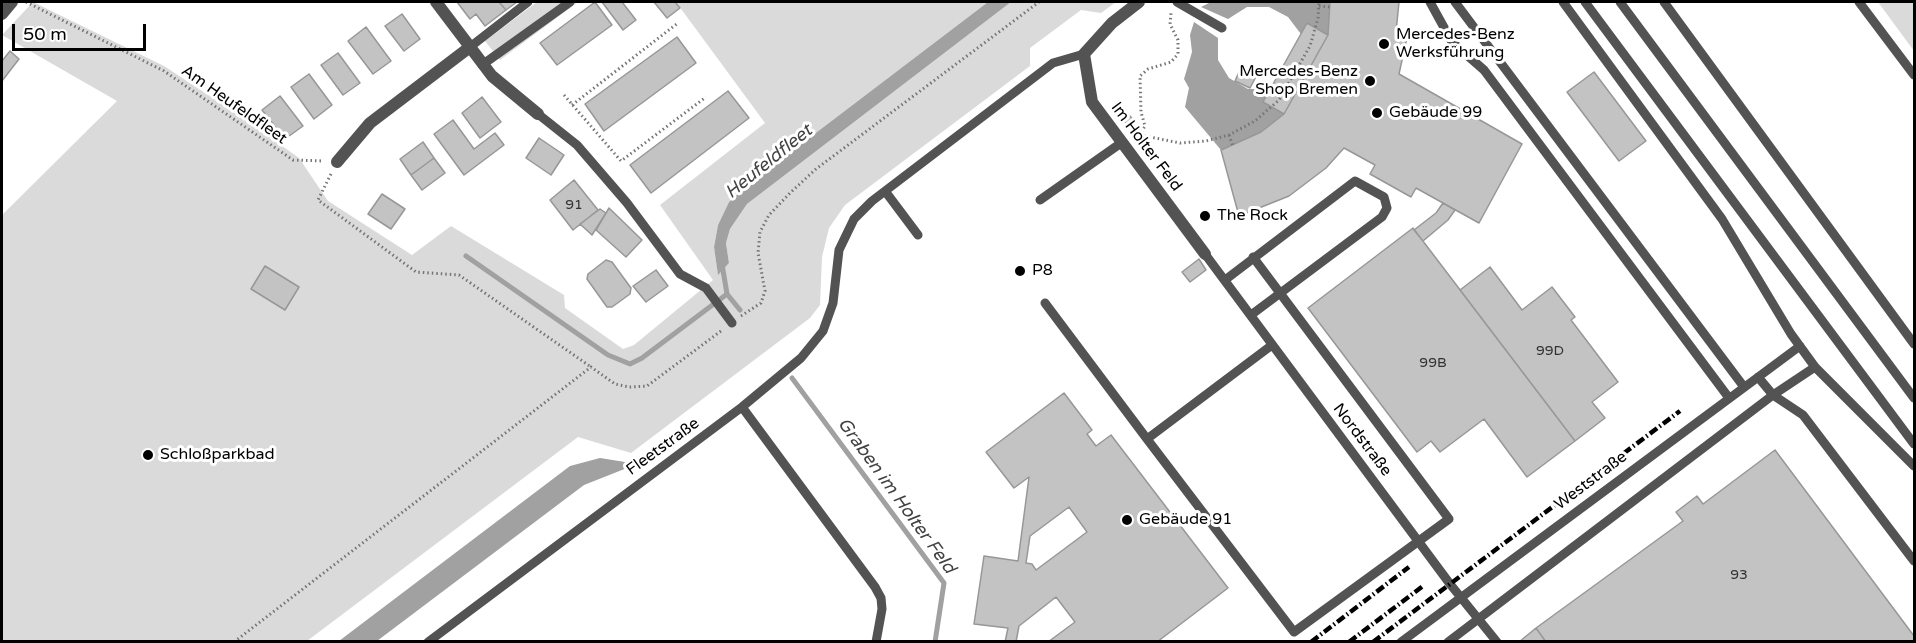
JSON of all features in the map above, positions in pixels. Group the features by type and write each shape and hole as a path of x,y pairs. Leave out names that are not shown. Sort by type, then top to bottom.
{"street":[{"path":"2,14 12,2"},
{"path":"436,2 482,65 538,114"},
{"path":"1084,54 1112,23 1139,2"},
{"path":"337,162 370,123 470,47"},
{"name":"Im Holter Feld","path":"1084,54 1092,102 1205,254"}],"lane":[{"path":"470,47 528,2"},
{"path":"482,65 570,2"},
{"path":"1430,2 1452,42 1484,70 1729,399"},
{"path":"1455,2 1744,387"},
{"path":"1563,2 1722,219 1815,367 1914,466"},
{"path":"1585,2 1914,444"},
{"path":"1620,2 1914,398"},
{"path":"1664,2 1914,344"},
{"path":"1859,2 1914,75"},
{"path":"1179,3 1222,28"},
{"path":"918,235 885,191 1053,63 1084,54"},
{"path":"538,114 577,145 627,203 680,274 705,288 731,321"},
{"path":"1040,200 1121,143"},
{"path":"1225,280 1355,181 1384,197 1387,208 1382,217 1251,315"},
{"name":"Fleetstraße","path":"428,642 742,407 801,358 823,331 833,303 839,250 848,228 854,219 885,191"},
{"name":"Nordstraße","path":"1205,254 1497,642"},
{"path":"1045,303 1294,632 1449,519 1253,257"},
{"path":"1147,439 1272,345"},
{"name":"Weststraße","path":"1401,642 1800,346"},
{"path":"1448,642 1773,395 1815,367"},
{"path":"1758,377 1773,395 1803,415 1914,561"},
{"path":"742,407 875,587 881,598 882,609 876,642"}],"path":[{"name":"Am Heufeldfleet","path":"24,2 164,71 293,160 337,162"},
{"path":"337,162 318,200 416,272 459,275 615,384 629,387 647,386 731,321 761,303 765,291 758,253 760,232 769,215 789,193 816,169 1040,2"},
{"path":"1140,135 1145,126 1141,112 1140,76 1148,69 1171,62 1178,54 1178,40 1170,24 1170,14 1179,3"},
{"path":"1121,143 1140,135 1167,142 1191,143 1228,135 1255,121 1279,100 1310,46 1319,4 1330,7"},
{"path":"572,105 678,23"},
{"path":"1297,68 1306,75"},
{"path":"564,95 621,161 706,97"},
{"path":"1228,135 1233,146"},
{"path":"234,642 591,367"}],"shaded area":[{"path":"33,2 164,66 243,118 299,158 328,201 412,255 451,226 564,295 565,308 623,349 634,345 713,280 660,205 765,123 676,2 988,2 750,183 729,202 718,225 714,247 718,274 729,263 726,243 730,229 747,204 1011,2 1116,2 1101,13 1081,10 1030,48 1030,66 845,205 829,228 822,257 820,305 810,318 631,453 578,437 307,641 2,641 2,215 117,101 2,35"},
{"path":"537,2 578,2 500,60 485,41"},
{"path":"988,2 1011,2 747,204 730,229 726,243 729,263 718,275 714,247 718,225 729,202 750,183"},
{"path":"1330,2 1328,35 1310,46 1288,17 1269,7 1247,7 1228,19 1201,7 1209,3"},
{"path":"1878,2 1914,2 1914,51"},
{"path":"1194,22 1218,38 1218,60 1229,78 1248,89 1270,89 1279,100 1284,114 1261,132 1221,150 1185,107 1189,88 1184,79 1192,52 1190,35"},
{"path":"600,458 625,462 627,468 584,485 377,641 339,641 570,466"}],"building":[{"path":"457,2 499,2 506,10 485,26 476,14 470,19"},
{"path":"499,2 517,2 506,10"},
{"path":"595,2 612,25 557,65 540,43"},
{"path":"602,2 622,2 636,20 623,30"},
{"path":"654,2 675,2 680,8 667,18"},
{"name":"Gebäude 99","path":"1330,2 1399,2 1396,32 1408,33 1399,74 1522,144 1479,223 1416,188 1411,197 1370,174 1375,165 1344,148 1326,168 1289,196 1239,216 1221,150 1261,132 1284,114 1328,35"},
{"path":"402,14 420,39 404,51 385,26"},
{"path":"1307,23 1328,35 1284,114 1263,102"},
{"path":"366,27 391,61 373,74 348,41"},
{"path":"677,37 696,63 604,131 585,104"},
{"path":"10,51 19,59 2,81 2,61"},
{"path":"338,53 360,83 343,95 321,65"},
{"path":"1242,65 1258,73 1250,88 1235,81"},
{"path":"1594,72 1646,141 1619,161 1567,92"},
{"path":"309,74 332,105 314,119 291,87"},
{"path":"728,91 749,118 651,193 630,165"},
{"path":"280,96 303,126 285,139 262,110"},
{"path":"482,97 501,122 480,138 462,113"},
{"path":"1125,110 1135,122 1129,127 1119,115"},
{"path":"453,120 474,149 495,133 504,145 464,175 434,134"},
{"path":"539,138 564,155 551,175 526,158"},
{"path":"423,142 434,158 411,175 400,159"},
{"path":"434,158 445,173 422,190 411,175"},
{"path":"574,180 598,210 573,230 550,200"},
{"path":"382,194 405,209 391,229 368,214"},
{"path":"1443,203 1455,210 1448,220 1423,241 1414,230 1436,213"},
{"path":"609,208 642,240 626,257 596,230"},
{"path":"600,209 606,213 592,235 580,224"},
{"path":"1413,228 1575,441 1527,477 1484,419 1440,452 1431,441 1417,452 1308,308"},
{"path":"1199,259 1206,270 1190,282 1182,272"},
{"path":"606,260 612,262 631,288 630,294 612,307 607,307 587,279 588,274"},
{"path":"265,266 299,287 285,310 251,289"},
{"path":"1490,267 1522,310 1552,287 1575,317 1571,320 1618,382 1592,402 1605,418 1575,441 1460,290"},
{"path":"656,270 668,286 646,302 633,286"},
{"name":"Gebäude 91","path":"1064,393 1092,430 1087,434 1096,446 1111,435 1228,588 1157,642 1048,642 1075,622 1056,597 1019,626 1016,642 1005,642 1008,628 974,624 984,556 1018,561 1029,477 1014,488 986,452","holes":["1069,507 1087,532 1036,570 1032,564 1026,563 1030,536"]},
{"path":"1775,450 1914,636 1914,642 1546,642 1536,628 1683,521 1676,512 1697,496 1703,504"},
{"path":"1536,628 1546,642 1519,642"}],"waterway":[{"name":"Heufeldfleet","path":"466,256 608,355 630,364 642,358 727,294"},
{"name":"Heufeldfleet","path":"722,264 727,294 740,310"},
{"name":"Graben im Holter Feld","path":"792,378 944,583 935,642"}],"railway":[{"path":"1373,642 1680,411"},
{"path":"1311,642 1409,567"},
{"path":"1349,642 1423,586"}],"place":[{"name":"Mercedes-Benz Werksführung","path":"1384,44"},
{"name":"Mercedes-Benz Shop Bremen","path":"1370,81"},
{"name":"Gebäude 99","path":"1377,113"},
{"name":"The Rock","path":"1205,216"},
{"name":"P8","path":"1020,271"},
{"name":"Schloßparkbad","path":"148,455"},
{"name":"Gebäude 91","path":"1127,520"}]}
